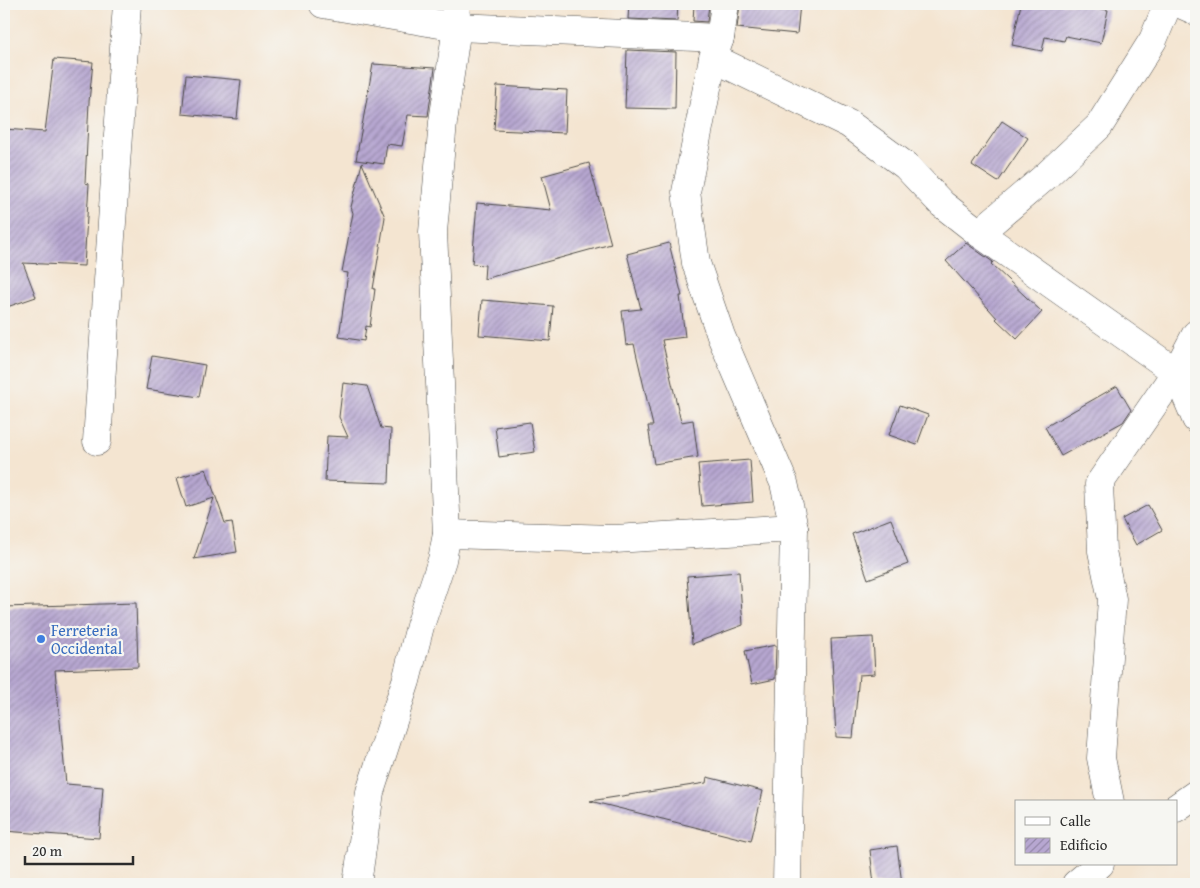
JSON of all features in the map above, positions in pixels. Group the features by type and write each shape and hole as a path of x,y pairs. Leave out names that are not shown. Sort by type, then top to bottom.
{"street":[{"path":"97,440 127,4"},
{"path":"323,4 456,16 717,48 849,124 906,166 942,204 979,233 1176,372 1196,419"},
{"path":"725,4 686,192 696,263 721,336 784,483 794,528 787,884"},
{"path":"979,233 1046,176 1099,126 1153,40 1168,4"},
{"path":"1180,4 1196,11"},
{"path":"358,884 370,792 406,681 420,626 442,560 447,534 433,232 443,122 456,16"},
{"path":"1110,800 1101,758 1112,599 1102,551 1099,484 1176,372 1196,334"},
{"path":"447,534 615,539 794,528"},
{"path":"1178,807 1196,794"},
{"path":"1076,884 1098,866"}],"building":[{"path":"629,4 678,4 677,21 628,19"},
{"path":"694,4 709,4 707,22 693,21"},
{"path":"740,4 800,4 797,34 737,28"},
{"path":"1021,4 1076,4 1108,10 1101,43 1066,36 1064,41 1045,37 1042,51 1012,45"},
{"path":"627,50 676,52 675,109 625,108"},
{"path":"54,59 93,62 85,183 89,184 84,266 23,263 36,297 4,308 4,129 45,132"},
{"path":"373,64 435,68 428,116 408,115 402,146 387,144 384,164 356,160"},
{"path":"186,75 241,80 237,119 182,114"},
{"path":"497,86 567,90 565,133 494,130"},
{"path":"1002,121 1028,138 998,182 972,165"},
{"path":"362,163 385,217 373,289 375,289 370,327 366,326 364,341 339,337 348,273 342,272 353,213 351,207"},
{"path":"589,163 611,244 484,279 485,265 472,264 477,203 551,210 542,176"},
{"path":"669,243 682,296 680,296 685,337 662,340 681,422 693,420 698,457 654,464 648,426 653,426 634,344 626,345 622,311 641,309 627,254"},
{"path":"966,243 993,262 991,264 1042,312 1017,339 996,319 946,261"},
{"path":"482,300 553,306 550,341 479,335"},
{"path":"152,356 205,365 199,397 146,389"},
{"path":"343,383 367,386 381,428 391,429 389,483 325,481 327,436 348,437 339,417"},
{"path":"1117,386 1131,410 1123,422 1061,456 1045,427"},
{"path":"900,405 928,415 917,445 889,435"},
{"path":"530,422 535,452 499,457 495,427"},
{"path":"750,460 753,502 702,506 698,464"},
{"path":"206,469 225,523 232,522 237,552 194,559 214,498 186,507 177,478"},
{"path":"1148,505 1162,530 1136,545 1122,519"},
{"path":"891,519 908,564 868,579 852,534"},
{"path":"739,572 743,625 692,644 687,576"},
{"path":"136,603 138,667 55,670 66,784 103,787 99,838 4,831 4,607"},
{"path":"873,637 875,674 859,675 853,738 836,737 831,639"},
{"path":"776,645 775,679 752,684 745,651"},
{"path":"707,777 763,791 751,841 590,801 706,783"},
{"path":"897,846 902,884 874,884 870,850"}],"place":[{"name":"Ferreteria Occidental","path":"41,639"}]}
